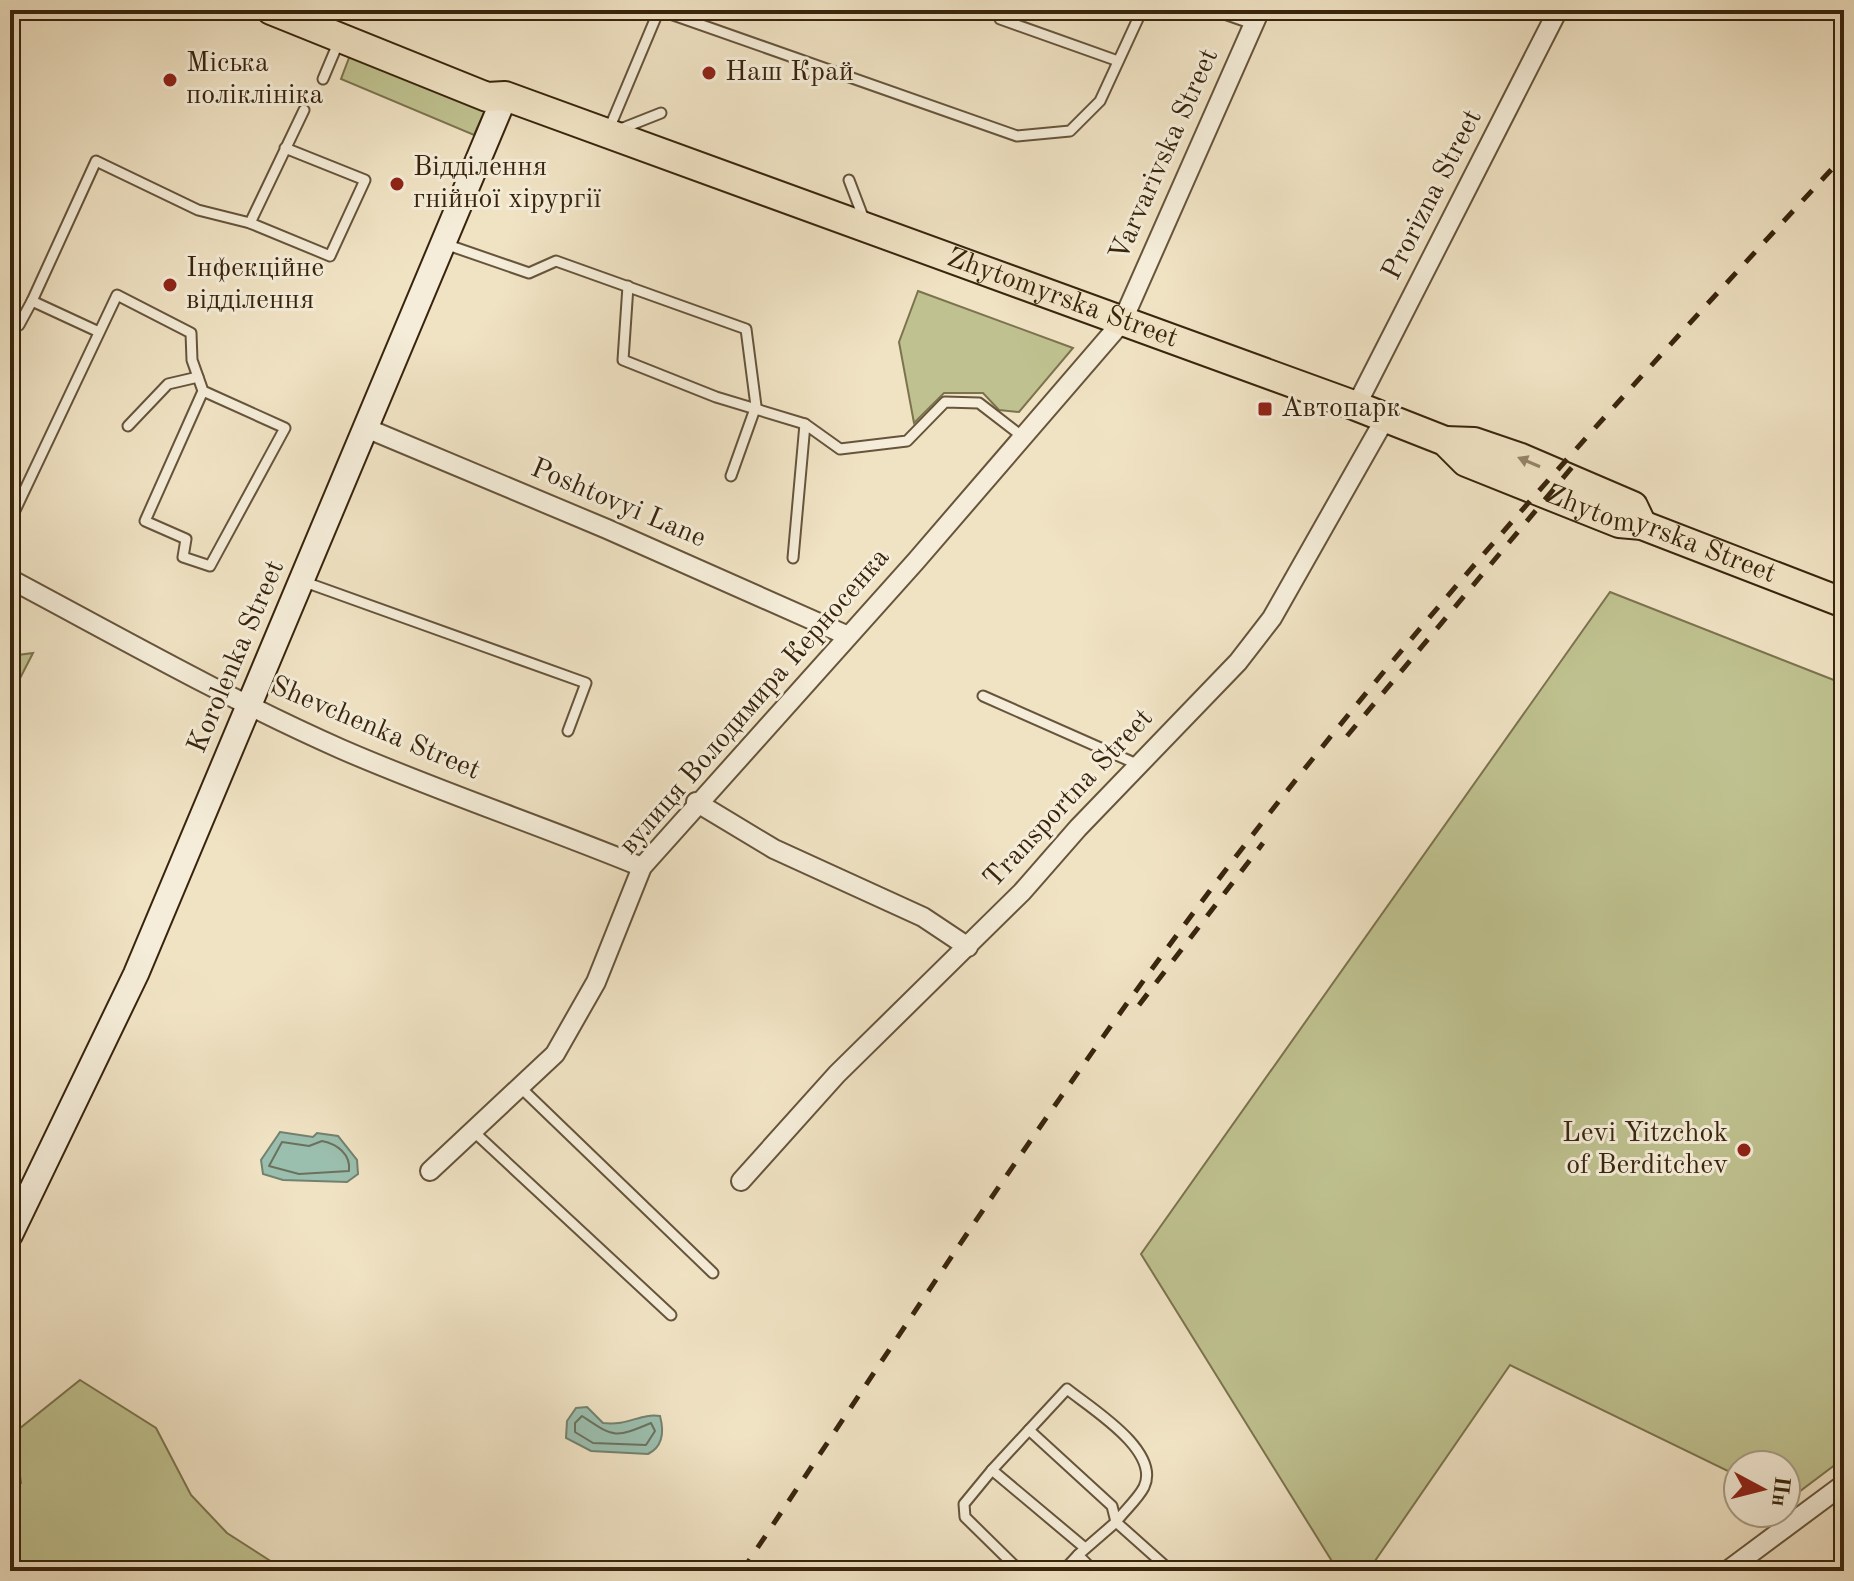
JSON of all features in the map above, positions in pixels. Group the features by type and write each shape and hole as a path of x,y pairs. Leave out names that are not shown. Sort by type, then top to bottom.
{"main road":[{"name":"Zhytomyrska Street","path":"271,10 487,97 505,96 1386,417 1445,441 1466,462 1619,523 1642,525 1844,603"},
{"path":"320,10 493,79 505,96"},
{"name":"Korolenka Street","path":"12,1229 136,974 505,96"}],"street":[{"name":"Prorizna Street","path":"1356,406 1558,10"},
{"name":"Varvarivska Street","path":"1122,322 1256,17"},
{"name":"вулиця Володимира Керносенка","path":"430,1171 555,1054 596,982 642,867 696,802 1122,322"},
{"name":"Transportna Street","path":"741,1181 837,1074 968,947 1238,662 1272,618 1386,417"},
{"name":"Poshtovyi Lane","path":"366,428 846,635"},
{"name":"Shevchenka Street","path":"10,579 250,706 429,787 524,819 642,867"},
{"path":"696,802 774,849 923,917 968,947"},
{"path":"1727,1571 1844,1484"}],"lane":[{"path":"607,135 659,10 1017,136 1070,131 1100,101 1142,10"},
{"path":"1213,10 1256,17"},
{"path":"1000,19 1118,61"},
{"path":"323,79 340,39"},
{"path":"250,223 304,110"},
{"path":"607,135 661,113"},
{"path":"10,321 19,325 32,301 96,161 198,210 250,223 330,256 365,180 285,148"},
{"path":"849,180 868,229"},
{"path":"444,243 529,273 556,261 746,329 756,406 731,476"},
{"path":"628,286 623,360 716,397 756,406 805,424 840,449 907,441 945,402 979,403 1023,437"},
{"path":"10,521 117,295 191,333 192,360 203,391 145,521 186,539 183,557 210,566 285,428 203,391"},
{"path":"32,301 99,332"},
{"path":"128,426 168,384 198,377"},
{"path":"793,558 805,424"},
{"path":"301,581 586,683 568,731"},
{"path":"983,696 1139,765"},
{"path":"520,1087 713,1273"},
{"path":"473,1131 671,1315"},
{"path":"1020,1571 965,1517 964,1504 1067,1389 1140,1450 1148,1468 1144,1487 1116,1522 1063,1571"},
{"path":"1029,1430 1112,1506 1116,1522 1171,1571"},
{"path":"992,1470 1081,1552 1094,1571"}],"green space":[{"path":"352,50 487,106 474,135 341,79"},
{"path":"918,291 1073,348 1019,412 999,410 983,393 944,393 914,423 899,342"},
{"path":"1610,592 1844,684 1844,1458 1802,1490 1802,1449 1722,1449 1722,1468 1510,1365 1368,1571 1338,1571 1141,1254"},
{"path":"33,653 14,690 13,707 10,708 10,656"},
{"path":"80,1380 156,1428 191,1495 227,1533 286,1571 10,1571 10,1486 21,1483 14,1433"}],"water":[{"path":"280,1132 313,1137 317,1133 338,1136 357,1160 358,1174 347,1182 283,1180 263,1174 261,1160"},
{"path":"587,1407 603,1423 660,1416 660,1442 648,1454 591,1451 566,1438 567,1421 576,1408"}],"railway":[{"path":"742,1571 1094,1049 1218,880 1444,600 1682,332 1844,156"},
{"path":"1347,736 1573,466"},
{"path":"1139,1005 1263,843"}],"place":[{"name":"Наш Край","path":"709,73"},
{"name":"Міська поліклініка","path":"170,80"},
{"name":"Відділення гнійної хірургії","path":"397,184"},
{"name":"Інфекційне відділення","path":"170,285"},
{"name":"Автопарк","path":"1265,409"},
{"name":"Levi Yitzchok of Berditchev","path":"1744,1150"}]}
